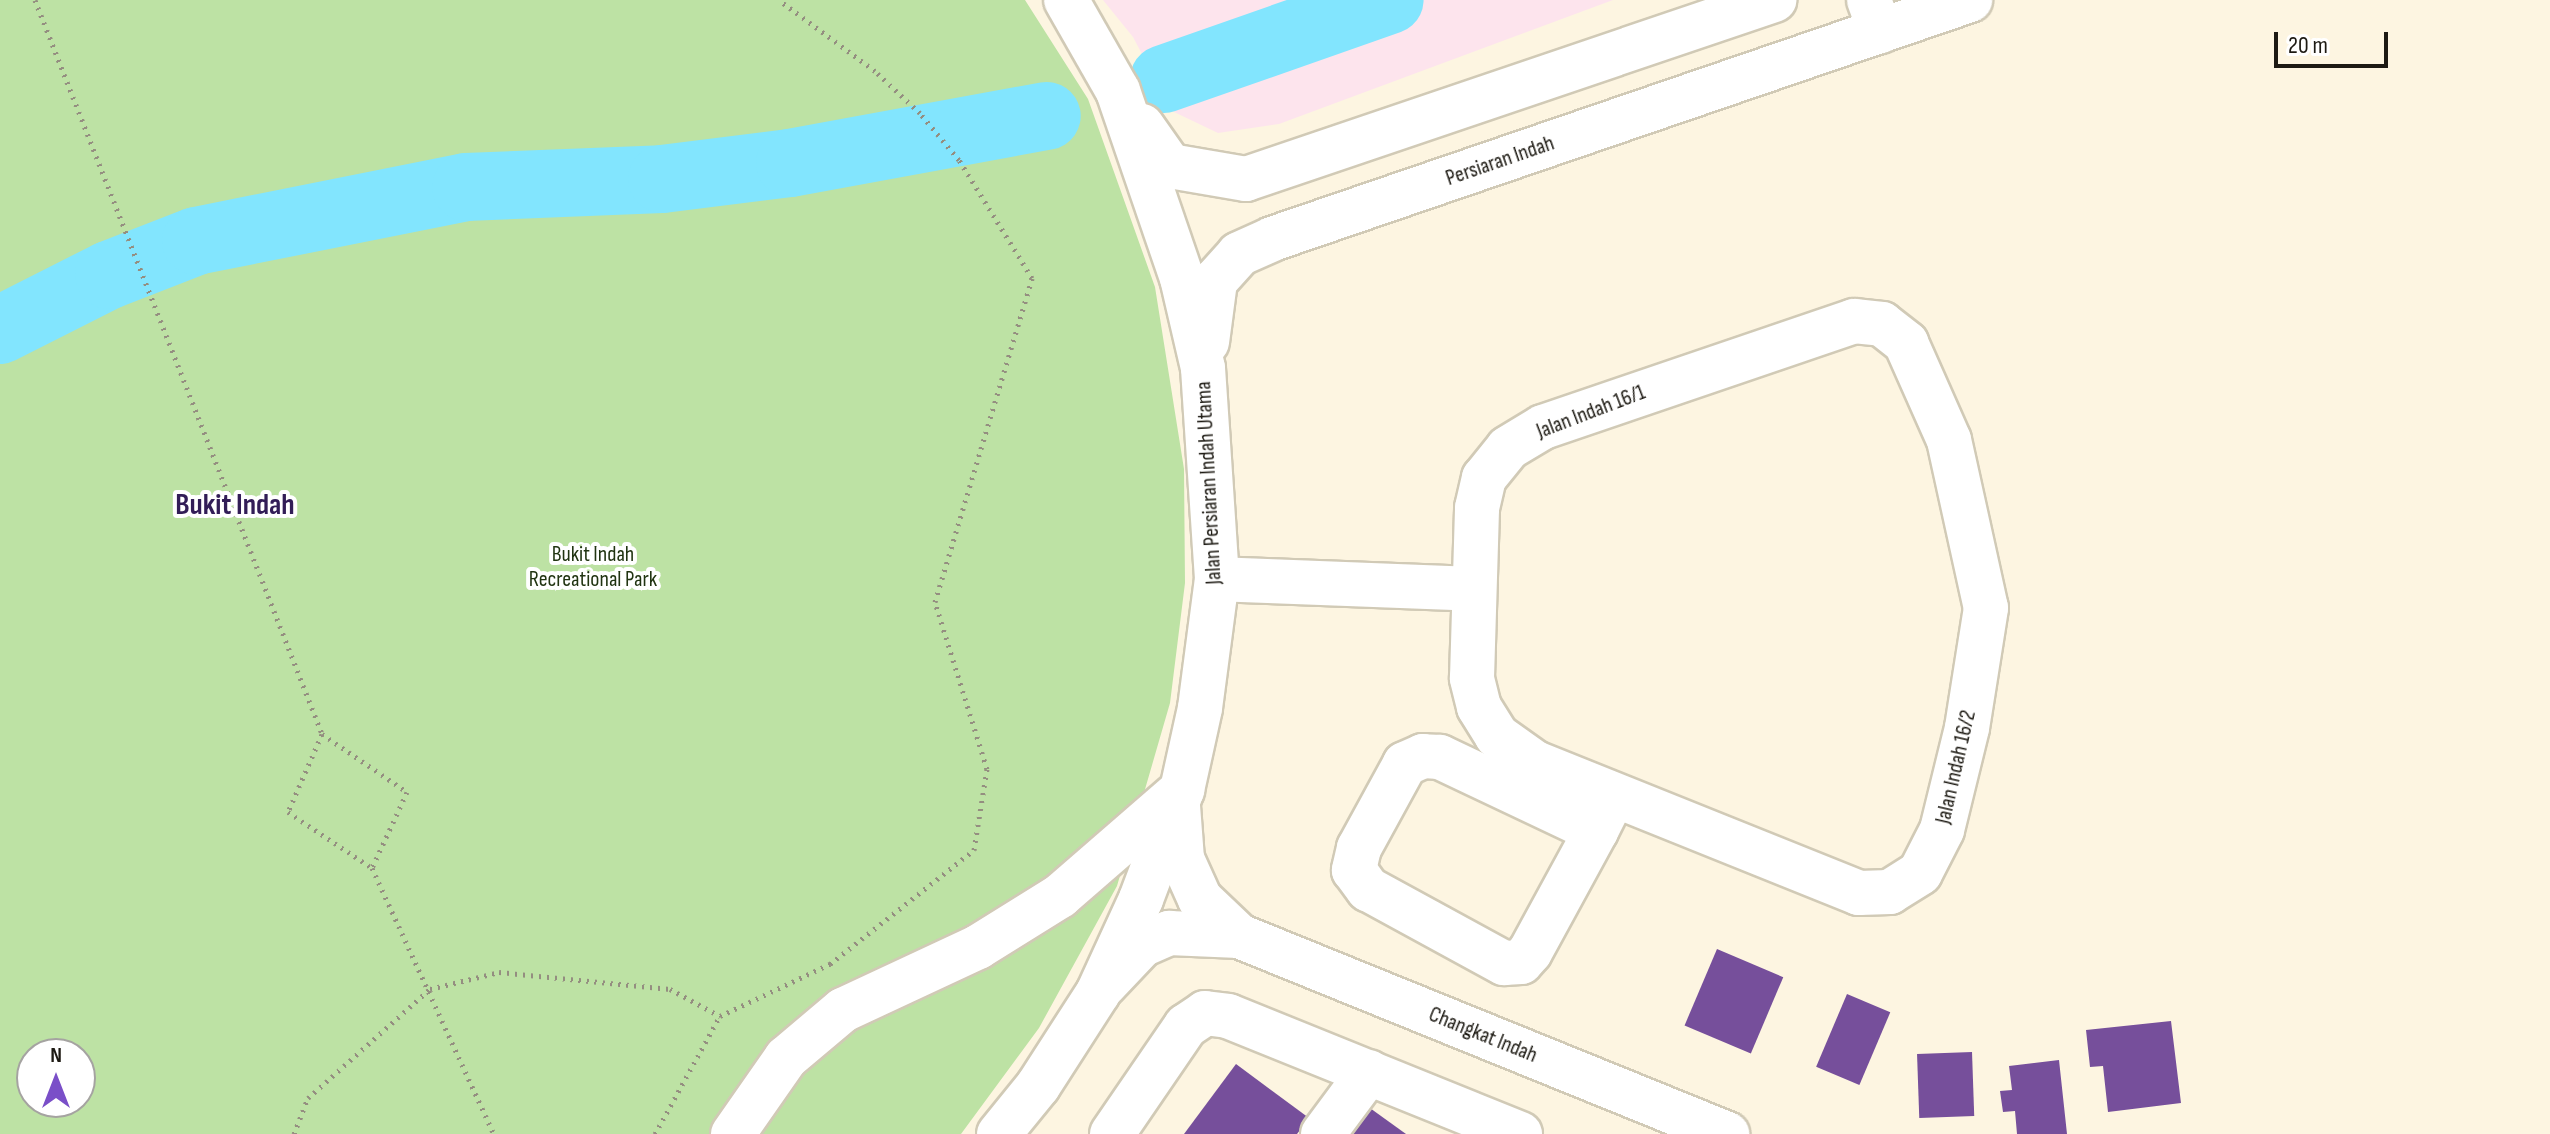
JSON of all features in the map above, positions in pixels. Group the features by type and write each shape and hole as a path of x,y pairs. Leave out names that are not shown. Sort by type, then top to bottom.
{"main road":[{"path":"1676,35 1720,0"},
{"path":"1118,91 1170,166 1216,178 1246,179 1774,0"},
{"path":"1874,16 1947,4"},
{"name":"Jalan Persiaran Indah Utama","path":"999,1134 1038,1086 1098,993 1180,798 1200,708 1217,579 1203,368 1182,278 1118,91 1084,12"},
{"name":"Persiaran Indah","path":"1203,368 1215,281 1239,254 1874,16"},
{"name":"Jalan Indah 16/2","path":"1472,589 1472,678 1479,707 1497,736 1605,813 1859,893 1890,892 1920,873 1942,830 1967,728 1986,608 1949,440 1906,343 1882,324 1854,321 1819,329"},
{"name":"Jalan Indah 16/1","path":"1472,589 1477,508 1484,478 1508,448 1543,427 1819,329"},
{"path":"1217,579 1472,589"},
{"path":"1423,756 1440,757 1605,813 1521,962 1504,963 1368,889 1354,870 1359,848 1405,764 1423,756"},
{"path":"733,1134 786,1058 843,1010 978,947 1060,896 1180,798"},
{"name":"Changkat Indah","path":"1180,798 1182,859 1200,899 1239,936"},
{"name":"Changkat Indah","path":"1098,993 1142,945 1169,933 1239,936 1727,1134"},
{"path":"1112,1134 1186,1026 1205,1013 1228,1016 1520,1134"},
{"path":"1323,1134 1369,1072"}],"path":[{"path":"35,0 155,295 322,734 407,792 372,868"},
{"path":"655,1134 720,1016 830,964 974,850 987,769 935,602 1032,278 959,160 920,113 875,71 779,0"},
{"path":"322,734 288,812 372,868 494,1134"},
{"path":"294,1134 308,1098 430,989 499,972 514,973 670,989 720,1016"}],"shaded area":[{"path":"1103,0 1613,0 1279,124 1218,133 1172,111 1133,37"}],"green space":[{"name":"Bukit Indah Recreational Park","path":"0,0 1025,0 1088,99 1155,287 1184,469 1185,583 1170,703 1117,886 1039,1028 961,1134 0,1134"}],"building":[{"path":"1717,949 1783,977 1751,1054 1685,1025"},
{"path":"1847,994 1890,1012 1859,1085 1816,1067"},
{"path":"2171,1021 2181,1103 2108,1112 2103,1066 2090,1067 2086,1030"},
{"path":"1972,1052 1974,1116 1919,1118 1917,1054"},
{"path":"2059,1060 2067,1134 2017,1134 2015,1111 2003,1112 2000,1091 2012,1090 2009,1066"},
{"path":"1236,1064 1309,1118 1297,1134 1184,1134"},
{"path":"1356,1098 1406,1134 1330,1134"}],"waterway":[{"path":"1164,79 1390,0"},
{"path":"0,330 109,275 196,241 466,187 662,179 790,163 1047,116"}],"district":[{"name":"Bukit Indah","path":"235,505"}]}
